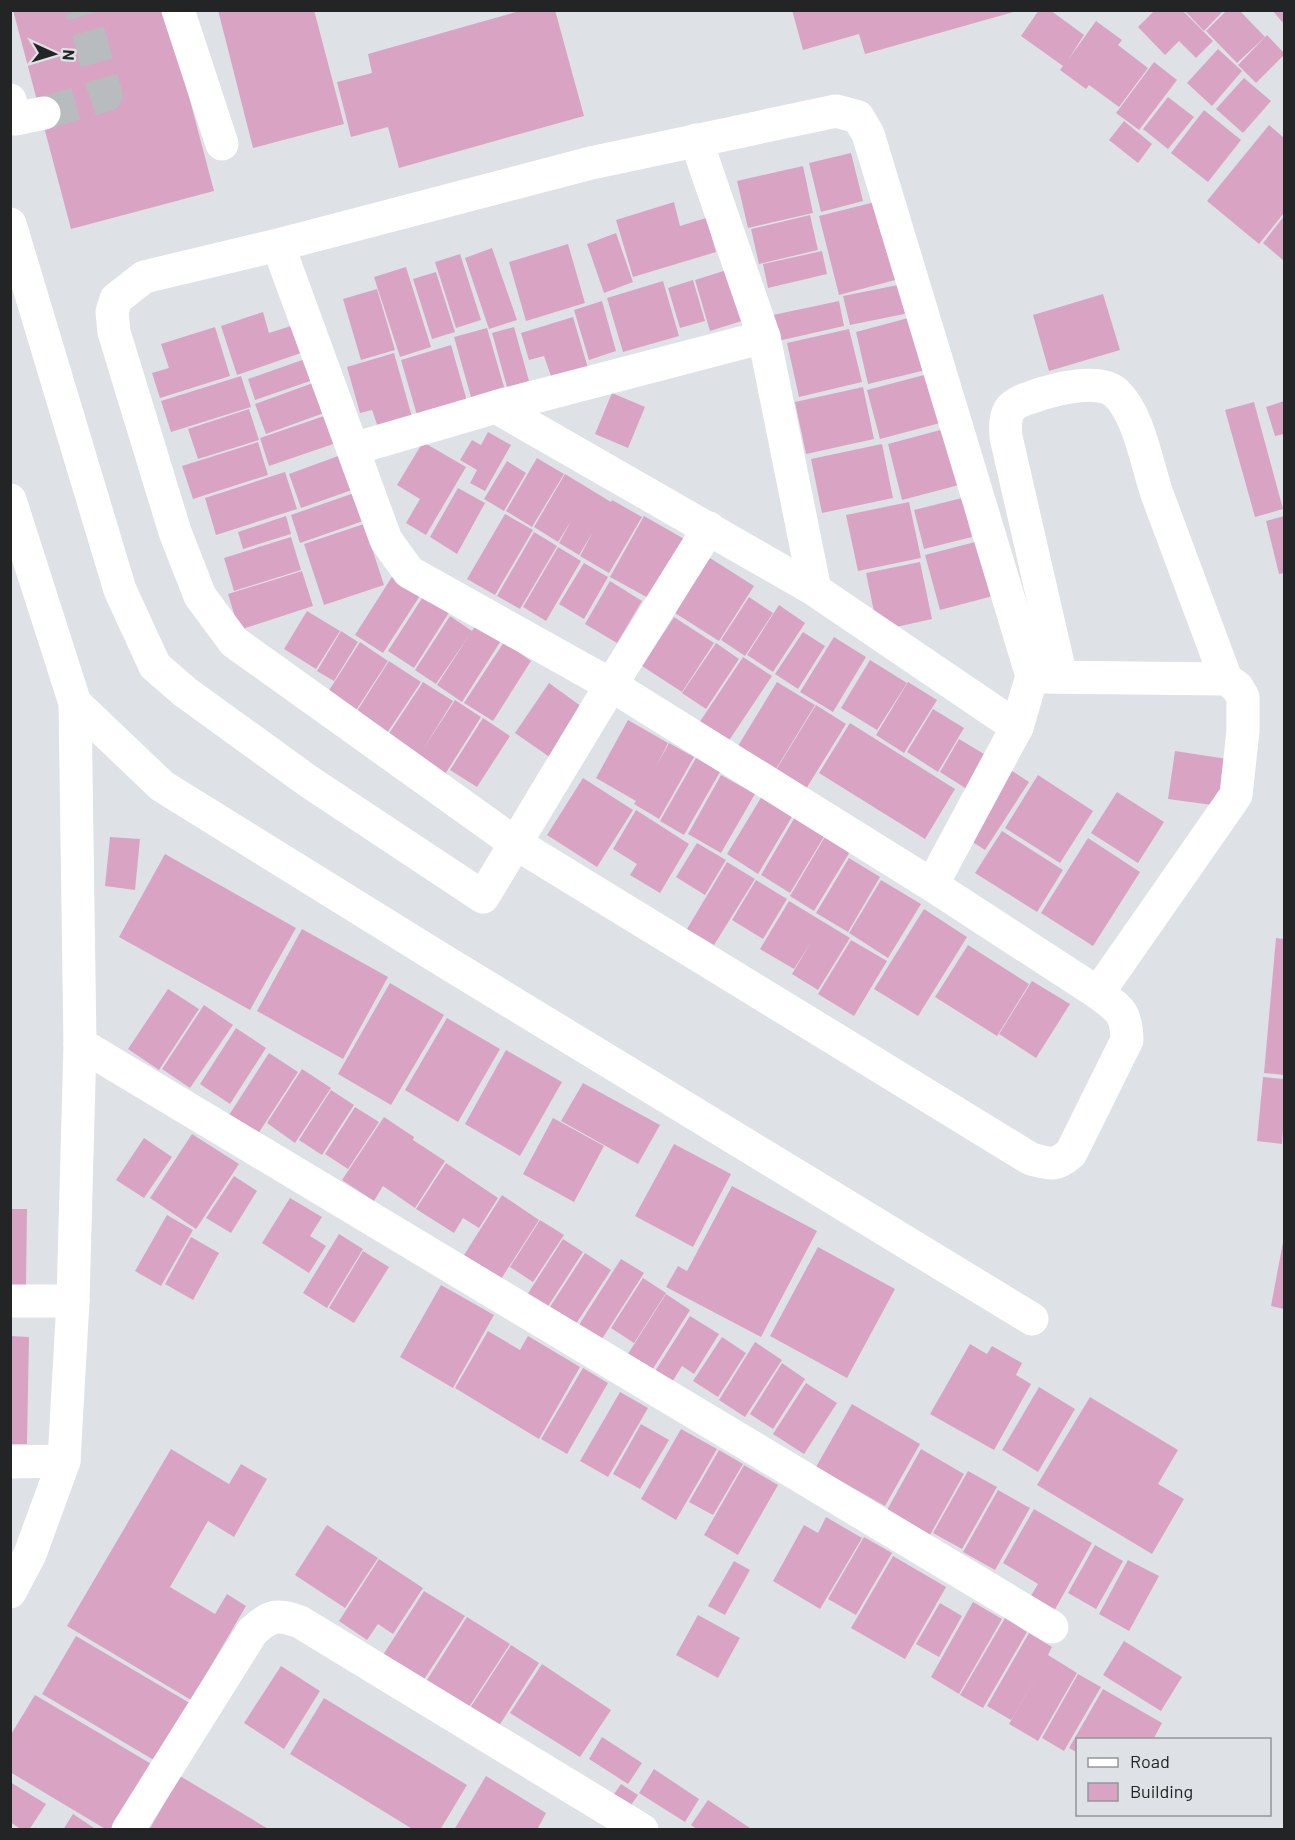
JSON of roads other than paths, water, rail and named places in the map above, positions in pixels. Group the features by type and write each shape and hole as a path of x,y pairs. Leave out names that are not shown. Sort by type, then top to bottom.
{"street":[{"path":"178,10 222,144"},
{"path":"10,100 15,119 44,113"},
{"path":"278,244 386,540 409,572 611,685 932,885 1098,993 1120,1011 1126,1022 1126,1040 1071,1153 1060,1162 1050,1164 1031,1159 515,843 234,642 200,596 171,521 114,332 112,312 116,299 144,277 591,163 836,111 858,117 872,145 1046,677"},
{"path":"696,140 764,337 815,590"},
{"path":"13,241 120,590 155,666 185,692 308,780 483,897 709,528"},
{"path":"353,449 496,407 764,337"},
{"path":"932,885 1046,677 1030,549 1006,437 1005,424 1008,412 1015,402 1052,390 1102,386 1115,392 1130,415 1142,442 1156,491 1226,679 1237,687 1244,697 1236,795 1098,993"},
{"path":"496,407 815,590 1017,727"},
{"path":"10,500 75,703 80,1044 73,1301 64,1461 30,1554 10,1592"},
{"path":"1046,677 1226,679"},
{"path":"75,703 162,786 444,961 1032,1319"},
{"path":"80,1044 1052,1627"},
{"path":"10,1301 73,1301"},
{"path":"10,1462 64,1461"},
{"path":"128,1830 252,1632 265,1620 284,1616 300,1622 642,1830"}],"tunnel":[{"path":"44,113 106,95 82,10"}]}
